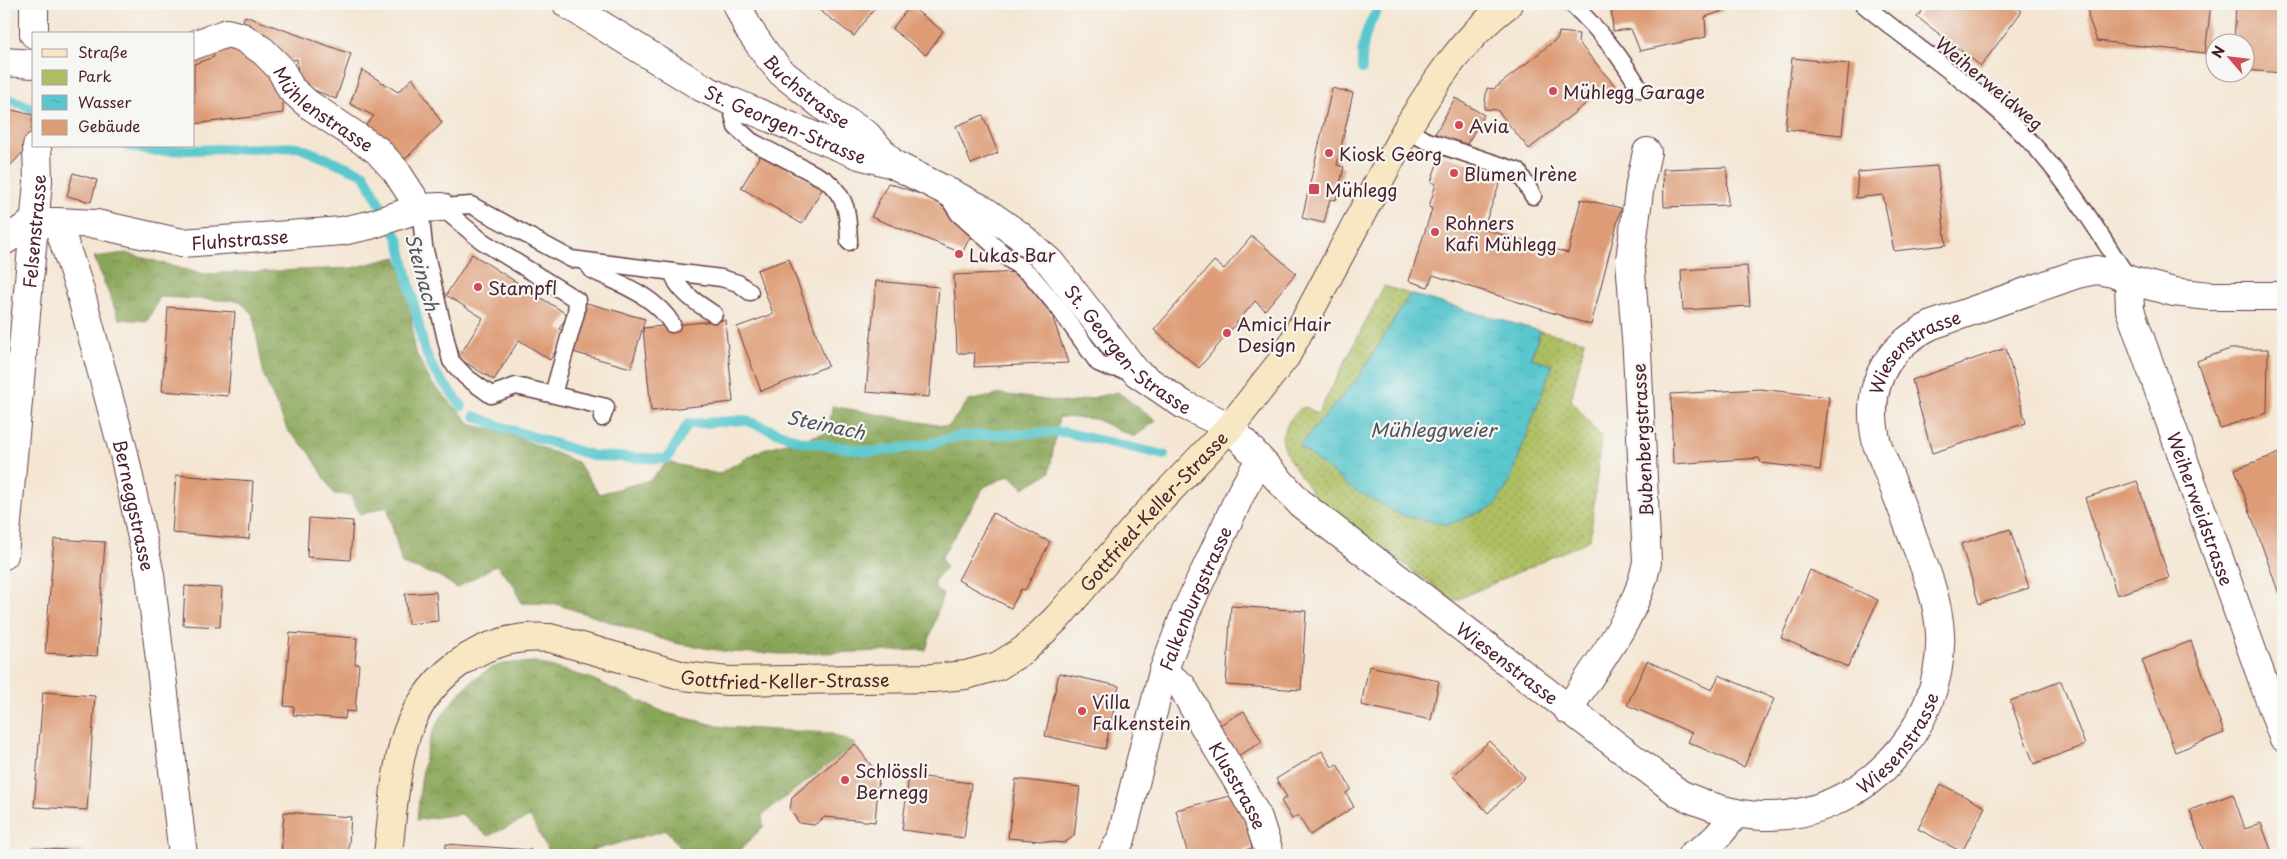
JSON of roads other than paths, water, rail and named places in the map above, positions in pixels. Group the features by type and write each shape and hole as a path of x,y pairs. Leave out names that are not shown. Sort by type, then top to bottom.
{"street":[{"path":"34,4 34,32"},
{"name":"St. Georgen-Strasse","path":"566,4 703,88 859,155 893,164 982,209 1019,235 1050,262 1137,373 1184,405 1230,427"},
{"name":"Buchstrasse","path":"737,4 748,28 781,72 827,109 867,135 893,164"},
{"path":"1230,427 1286,356 1406,130 1432,86 1465,42 1505,5"},
{"name":"Mühlenstrasse","path":"195,45 227,33 242,37 263,51 280,68 291,89 308,104 377,150 396,171 421,209"},
{"path":"4,62 32,64"},
{"name":"Felsenstrasse","path":"4,555 46,222 38,182 37,148"},
{"name":"Bubenbergstrasse","path":"1568,710 1630,611 1644,580 1647,562 1637,352 1630,260 1640,184 1647,152"},
{"name":"Fluhstrasse","path":"46,222 96,224 182,243 342,231 370,225 421,209"},
{"path":"4,241 46,222"},
{"name":"Berneggstrasse","path":"46,222 79,287 124,454 150,575 183,855"},
{"name":"Wiesenstrasse","path":"1230,427 1301,504 1680,794 1707,806 1735,814 1765,816 1794,814 1823,806 1850,794 1874,777 1894,759 1920,721 1934,688 1939,662 1940,635 1937,608 1930,582 1877,444 1873,426 1874,390 1880,372 1890,357 1916,333 1932,325 2076,274 2096,270 2113,273 2129,280 2174,292 2200,295 2283,296"},
{"name":"Weiherweidstrasse","path":"2129,280 2130,310 2283,737"},
{"name":"Gottfried-Keller-Strasse","path":"388,855 400,759 407,732 426,696 438,681 468,656 506,640 535,637 577,644 684,676 727,681 933,678 966,675 998,666 1024,650 1058,617 1144,518 1230,427"},
{"name":"Falkenburgstrasse","path":"1112,855 1121,839 1163,672 1189,605 1242,491 1260,460"},
{"name":"Klusstrasse","path":"1163,672 1182,686 1258,818 1270,855"},
{"path":"1692,855 1702,850 1718,837 1735,814"}],"lane":[{"path":"1572,4 1608,41 1622,59 1640,90"},
{"name":"Weiherweidweg","path":"1863,4 1973,91 2012,124 2038,150 2069,188 2129,280"},
{"path":"730,101 736,127 751,141 826,180 837,189 848,215 849,242"},
{"path":"1406,130 1425,140 1518,171 1533,196"},
{"path":"421,209 471,205 571,259 721,278 738,283 750,292"},
{"path":"421,209 424,246 450,361 466,378 491,394 516,386 606,407 602,418"},
{"path":"421,209 482,241 577,300 576,313 553,394"},
{"path":"585,261 592,270 652,302 666,314 672,324"},
{"path":"673,272 673,278 691,298 714,314"}],"water":[{"name":"Mühleggweier","path":"1410,294 1540,331 1531,358 1552,365 1510,481 1495,506 1448,525 1403,516 1351,488 1299,446 1358,378"}],"waterway":[{"name":"Steinach","path":"1362,69 1366,35 1372,19 1381,4"},
{"name":"Steinach","path":"4,97 32,108"},
{"name":"Steinach","path":"139,148 156,151 298,147 364,174 399,240 424,348 434,371 462,406"},
{"name":"Steinach","path":"475,416 496,425 594,456 667,459 688,424 745,420 800,441 873,452 925,445 959,436 1064,432 1164,455"}],"place":[{"name":"Mühlegg Garage","path":"1553,91"},
{"name":"Avia","path":"1459,125"},
{"name":"Kiosk Georg","path":"1329,153"},
{"name":"Blumen Irène","path":"1454,173"},
{"name":"Mühlegg","path":"1314,189"},
{"name":"Rohners Kafi Mühlegg","path":"1435,232"},
{"name":"Lukas Bar","path":"959,254"},
{"name":"Stampfl","path":"478,287"},
{"name":"Amici Hair Design","path":"1227,333"},
{"name":"Villa Falkenstein","path":"1082,711"},
{"name":"Schlössli Bernegg","path":"845,780"}]}
